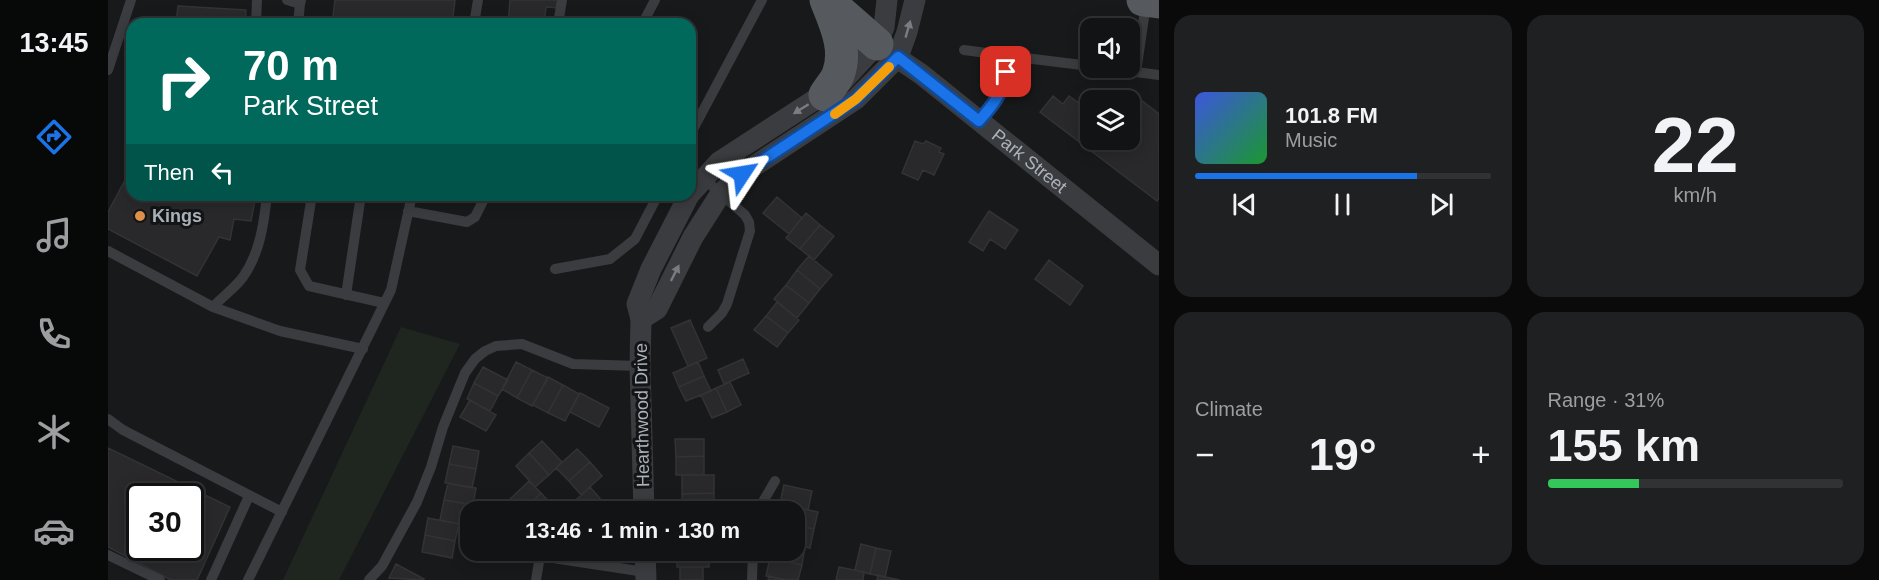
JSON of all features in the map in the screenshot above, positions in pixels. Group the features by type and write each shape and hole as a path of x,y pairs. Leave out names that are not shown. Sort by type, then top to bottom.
{"main road":[{"path":"826,0 887,51"},
{"path":"825,95 837,77 841,63 838,32 826,0"},
{"path":"1144,0 1159,3"}],"street":[{"path":"887,0 884,27 887,51"},
{"path":"887,51 907,32 915,0"},
{"name":"Hearthwood Drive","path":"696,187 719,162 825,95 887,51"},
{"name":"Hearthwood Drive","path":"641,319 657,309 693,237 721,193 742,174 856,99 887,51"},
{"name":"Park Street","path":"887,51 979,121 1159,265"},
{"name":"Hearthwood Drive","path":"644,501 641,319 637,304 643,287 688,201"}],"lane":[{"path":"108,68 131,0"},
{"path":"256,18 257,0"},
{"path":"287,0 301,2 299,18"},
{"path":"475,18 478,0"},
{"path":"559,18 562,0"},
{"path":"646,18 655,0"},
{"path":"696,124 762,0"},
{"path":"1140,36 1144,0"},
{"path":"964,50 1080,65"},
{"path":"979,121 1004,87 1009,56"},
{"path":"1140,73 1159,75"},
{"path":"696,189 721,193 746,215 750,231 727,304 722,314 708,327"},
{"path":"213,307 243,277 255,254 263,230 266,201"},
{"path":"311,201 300,270 309,286 384,303"},
{"path":"346,295 360,201"},
{"path":"248,580 391,290 411,201"},
{"path":"408,212 466,222 475,217 483,201"},
{"path":"555,269 610,259 635,239 655,201"},
{"path":"108,251 213,307 280,331 363,349"},
{"path":"369,580 382,566 417,502 432,467 443,427 465,373 484,351 496,346 522,344 573,364 640,366"},
{"path":"108,419 123,430 282,512"},
{"path":"764,501 776,481"},
{"path":"211,580 249,496"},
{"path":"108,555 160,580"},
{"path":"536,580 540,556 645,576"},
{"path":"752,580 753,561"}],"shaded area":[{"path":"401,327 460,344 339,580 283,580"}],"building":[{"path":"335,0 455,0 453,18 333,18"},
{"path":"510,0 560,0 560,8 546,7 545,18 508,18"},
{"path":"178,6 246,10 245,18 177,18"},
{"path":"1053,96 1063,104 1069,96 1080,104 1080,142 1040,112"},
{"path":"1140,99 1159,114 1159,198 1157,201 1090,150 1140,150"},
{"path":"915,141 923,144 926,141 941,148 939,152 944,154 934,175 923,170 918,180 902,173"},
{"path":"126,178 126,201 255,201 251,221 234,219 230,240 219,237 197,276 108,229 108,212"},
{"path":"777,197 802,218 789,234 763,213"},
{"path":"989,211 1018,230 1005,249 990,239 983,251 969,242"},
{"path":"806,213 820,225 800,249 786,238"},
{"path":"820,225 834,236 814,260 800,249"},
{"path":"809,256 832,275 820,289 797,270"},
{"path":"1049,260 1083,286 1070,305 1035,279"},
{"path":"797,270 820,289 809,303 786,285"},
{"path":"786,285 809,303 797,318 774,299"},
{"path":"777,302 799,320 788,333 766,316"},
{"path":"766,316 788,333 777,347 754,330"},
{"path":"690,320 707,358 688,366 671,328"},
{"path":"743,359 749,373 724,384 718,370"},
{"path":"516,362 532,370 517,398 502,389"},
{"path":"698,362 704,376 679,387 673,373"},
{"path":"483,367 508,380 498,396 474,383"},
{"path":"532,370 548,378 532,406 517,398"},
{"path":"704,376 711,391 686,401 679,387"},
{"path":"548,377 563,385 548,413 533,405"},
{"path":"730,382 741,405 727,412 716,388"},
{"path":"474,383 498,396 490,411 467,399"},
{"path":"563,385 579,394 565,421 548,413"},
{"path":"716,388 727,412 712,418 701,395"},
{"path":"580,393 609,408 599,427 570,412"},
{"path":"470,400 496,415 486,431 460,417"},
{"path":"675,439 704,439 704,456 676,457"},
{"path":"542,441 562,462 549,475 529,453"},
{"path":"453,446 479,451 476,469 449,464"},
{"path":"108,448 180,483 126,483 126,556 108,547"},
{"path":"577,449 590,462 569,481 556,468"},
{"path":"529,453 549,475 535,487 516,466"},
{"path":"704,456 704,475 676,475 676,457"},
{"path":"590,462 602,476 581,495 569,481"},
{"path":"449,464 476,469 472,488 445,483"},
{"path":"682,475 714,475 714,493 682,494"},
{"path":"529,481 541,493 533,501 509,500"},
{"path":"448,483 476,488 474,501 460,503 444,500"},
{"path":"784,485 812,491 808,510 805,509 805,501 780,501"},
{"path":"590,487 602,501 579,501 577,499"},
{"path":"541,493 548,501 533,501"},
{"path":"714,493 714,501 682,501 682,494"},
{"path":"204,494 230,507 197,580 171,580 135,561 204,561"},
{"path":"444,500 460,503 460,524 440,520"},
{"path":"805,509 818,512 814,529 805,527"},
{"path":"428,518 459,524 455,541 425,535"},
{"path":"805,527 814,529 810,548 805,547"},
{"path":"425,535 455,541 452,558 422,552"},
{"path":"861,544 876,548 870,574 855,570"},
{"path":"876,548 891,551 885,577 870,574"},
{"path":"677,561 709,561 709,567 677,567"},
{"path":"769,561 802,565 798,580 766,576"},
{"path":"784,561 803,561 802,565"},
{"path":"396,564 424,579 389,578"},
{"path":"680,567 703,567 703,580 680,580"},
{"path":"839,567 864,572 863,580 836,580"},
{"path":"878,575 885,577 900,580 877,580"},
{"path":"769,576 786,580 768,580"}],"slow traffic":[{"path":"835,114 856,99 889,67"}],"place":[{"name":"Kings","path":"140,216"}],"route":[{"path":"742,174 836,114 856,99 898,57 979,121 1004,87 1006,72"}]}
